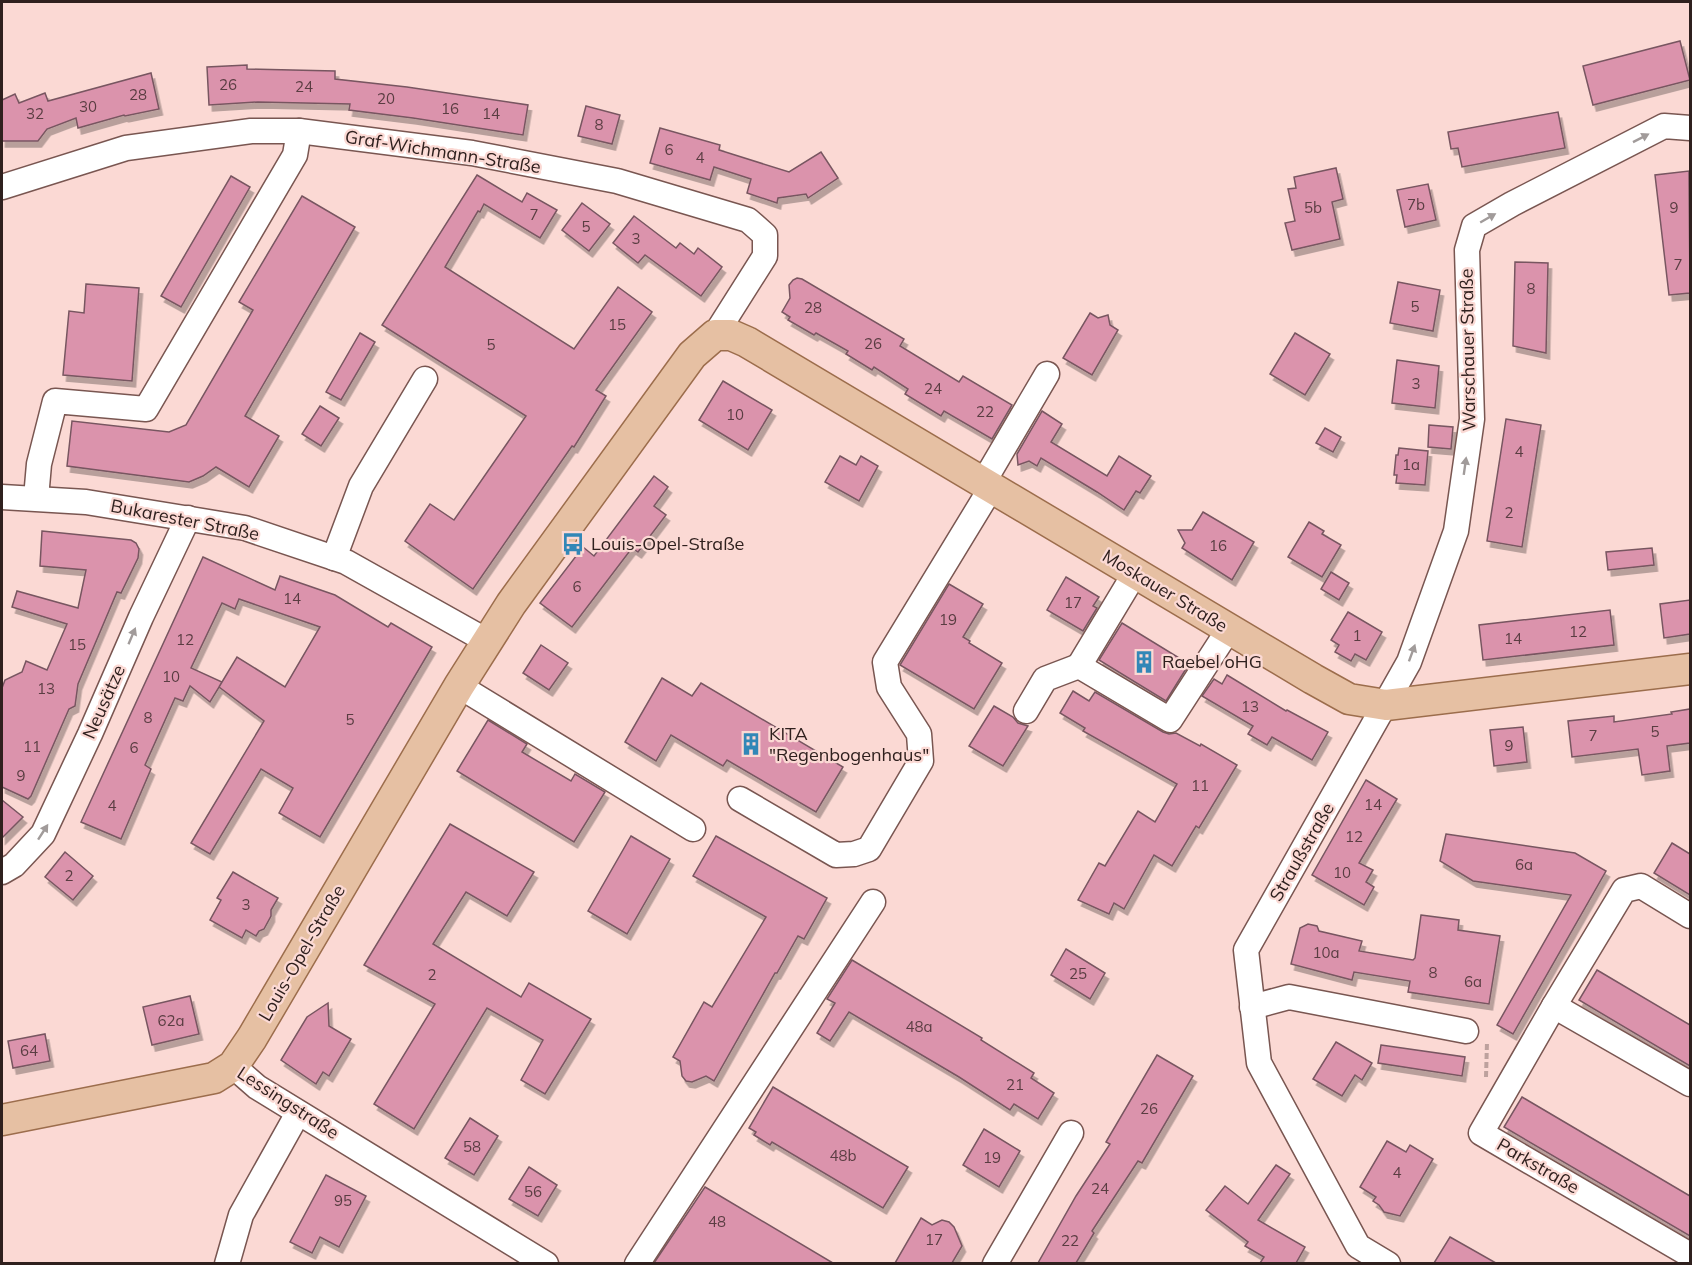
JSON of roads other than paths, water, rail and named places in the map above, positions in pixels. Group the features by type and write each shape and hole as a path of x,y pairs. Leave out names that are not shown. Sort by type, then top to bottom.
{"main road":[{"name":"Moskauer Straße","path":"715,334 731,335 747,342 1349,699 1386,705 1690,669"},
{"name":"Louis-Opel-Straße","path":"233,1066 252,1038 487,641 537,566 692,355 715,334"},
{"name":"Lessingstraße","path":"2,1120 214,1077 233,1066"}],"street":[{"name":"Warschauer Straße","path":"1386,705 1409,662 1456,531 1472,419 1467,250 1474,226 1664,126 1690,128"},
{"name":"Graf-Wichmann-Straße","path":"2,187 126,148 252,131 299,131 472,153 617,181 748,220 765,235 765,256 715,334"},
{"path":"36,498 39,464 55,401 146,409 295,155 299,131"},
{"path":"740,799 836,855 854,854 869,849 921,761 920,734 889,687 885,662 987,485 1047,374"},
{"path":"334,558 361,486 425,379"},
{"name":"Bukarester Straße","path":"2,497 86,502 245,528 334,558 356,568 487,641"},
{"name":"Neusätze","path":"2,873 14,865 43,834 188,518"},
{"path":"1026,711 1045,679 1079,666 1135,573"},
{"path":"1079,666 1170,720 1229,629"},
{"path":"459,686 693,829"},
{"name":"Straußstraße","path":"1386,705 1246,950 1258,1063 1353,1255 1388,1263"},
{"name":"Parkstraße","path":"1690,916 1641,886 1624,890 1481,1133 1690,1255"},
{"path":"637,1263 873,902"},
{"path":"1252,1007 1289,997 1466,1031"},
{"path":"1554,1006 1690,1084"},
{"name":"Lessingstraße","path":"233,1066 257,1087 298,1113 546,1263"},
{"path":"227,1263 241,1215 298,1113"},
{"path":"995,1263 1071,1133"}],"place":[{"name":"Louis-Opel-Straße","path":"573,544"},
{"name":"Raebel oHG","path":"1144,662"},
{"name":"KITA \"Regenbogenhaus\"","path":"751,744"}]}
